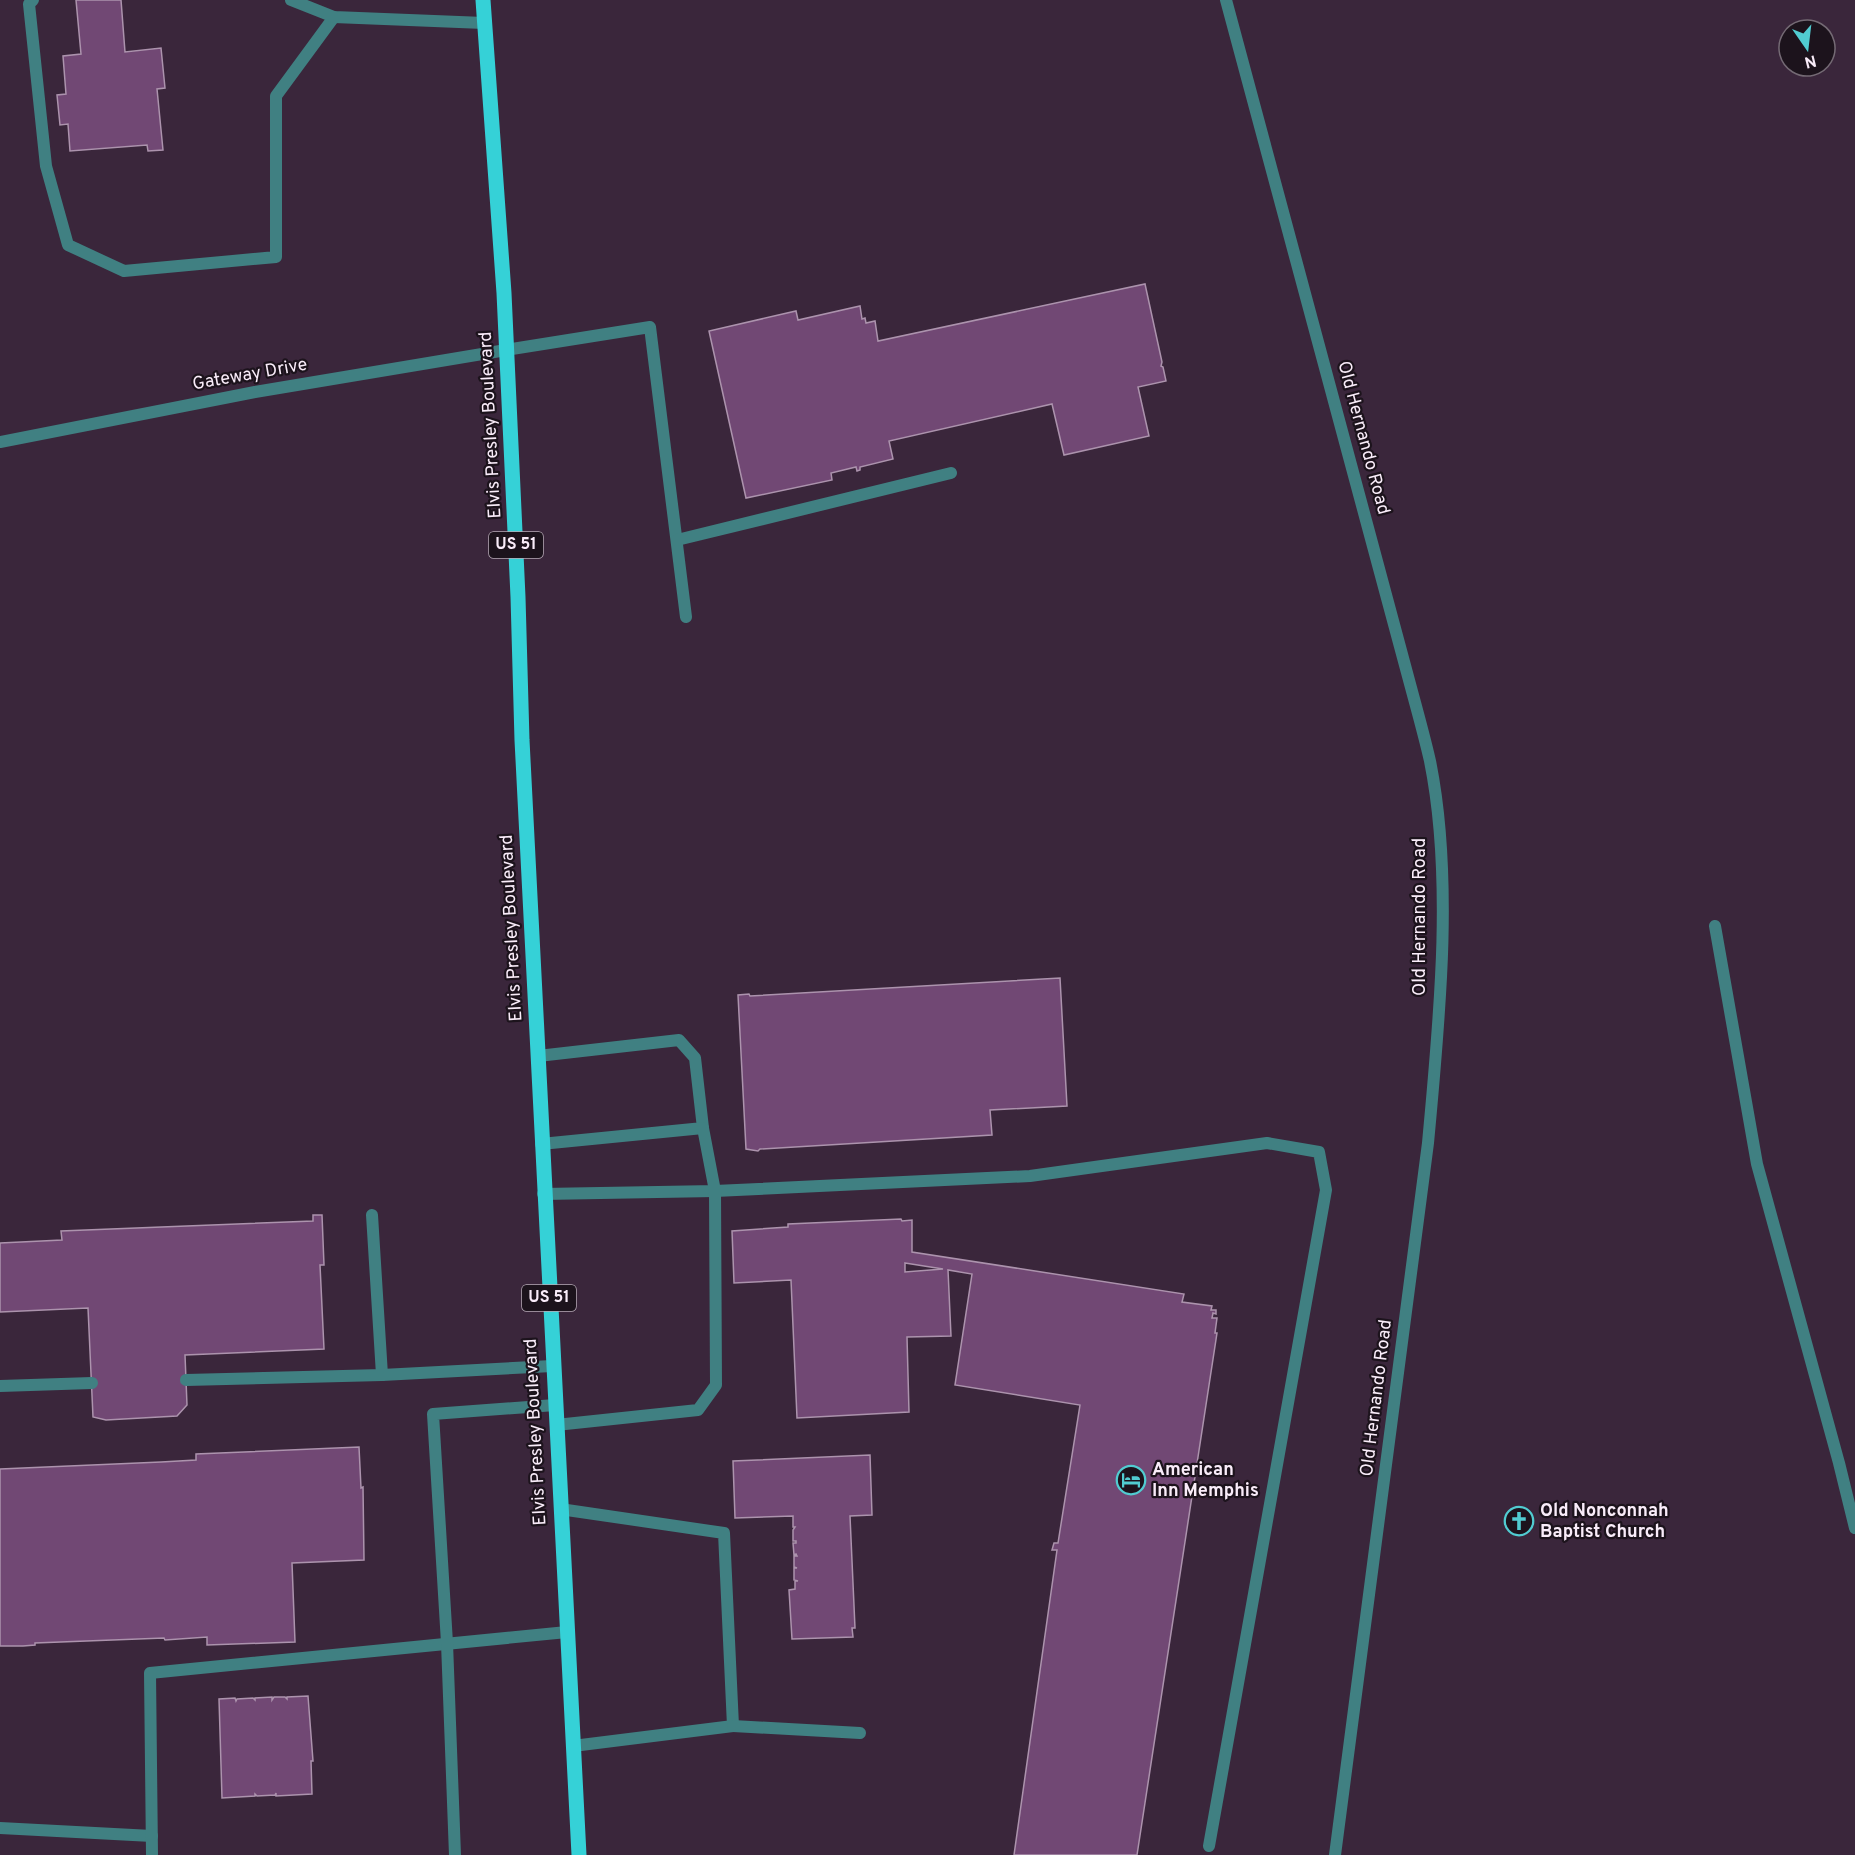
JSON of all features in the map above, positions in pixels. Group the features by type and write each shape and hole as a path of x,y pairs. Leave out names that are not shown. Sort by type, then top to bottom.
{"main road":[{"name":"Elvis Presley Boulevard","path":"483,0 507,350 543,1194 579,1855"}],"street":[{"path":"33,0 29,4 46,166 68,245 124,271 276,257 276,96 334,17"},
{"path":"291,0 334,17 484,23"},
{"name":"Old Hernando Road","path":"1226,0 1419,718 1430,763 1441,859 1441,950 1434,1085 1428,1143 1335,1855"},
{"name":"Gateway Drive","path":"0,442 255,392 650,327 677,540"},
{"path":"686,617 677,540 951,473"},
{"path":"1715,926 1757,1164 1855,1528"},
{"path":"538,1056 679,1040 695,1058 703,1128 715,1191 716,1385 698,1410 556,1425"},
{"path":"541,1144 703,1128"},
{"path":"543,1194 715,1191 1030,1176 1267,1143 1318,1152 1326,1190 1209,1846"},
{"path":"372,1215 381,1375"},
{"path":"186,1380 381,1375 552,1366"},
{"path":"0,1386 92,1383"},
{"path":"455,1855 447,1644 433,1414 555,1406"},
{"path":"560,1509 724,1533 733,1726"},
{"path":"152,1855 150,1674 567,1632"},
{"path":"573,1746 733,1726 860,1733"},
{"path":"0,1828 152,1836"}],"building":[{"path":"76,0 121,0 125,52 161,48 165,88 157,89 163,150 148,151 147,145 70,151 68,124 60,125 57,95 66,94 63,56 81,54"},
{"path":"1145,284 1166,381 1138,387 1149,436 1064,455 1052,404 889,441 893,459 860,467 857,471 856,467 831,473 832,480 746,498 709,331 796,311 798,320 860,306 862,319 865,318 866,323 875,321 878,341"},
{"path":"1060,978 1067,1106 990,1110 992,1135 760,1149 758,1151 746,1149 738,995"},
{"path":"313,1215 322,1215 324,1265 320,1265 324,1349 185,1355 187,1405 177,1416 106,1420 93,1417 88,1308 0,1312 0,1243 62,1240 61,1231 313,1221"},
{"name":"American Inn Memphis","path":"912,1220 912,1252 1184,1294 1182,1302 1212,1306 1211,1310 1216,1310 1212,1318 1217,1318 1215,1333 1217,1333 1137,1855 1014,1855 1057,1550 1052,1550 1054,1543 1058,1543 1080,1405 955,1385 972,1274 948,1270 951,1336 907,1337 909,1412 797,1418 791,1280 734,1283 732,1231 788,1227 788,1224","holes":["905,1263 943,1269 905,1272"]},
{"path":"359,1447 361,1488 363,1487 364,1560 292,1563 295,1642 207,1645 207,1637 0,1646 0,1469 196,1460 196,1454"},
{"path":"870,1455 872,1515 850,1516 855,1628 852,1628 853,1637 792,1639 789,1590 795,1589 795,1581 798,1581 794,1580 794,1568 797,1568 794,1567 794,1556 797,1556 794,1555 793,1543 796,1541 793,1541 795,1527 793,1527 793,1516 735,1518 733,1461"},
{"path":"308,1696 313,1761 311,1761 312,1794 276,1796 276,1793 275,1795 257,1796 255,1794 255,1796 222,1798 219,1699 235,1698 236,1701 237,1699 253,1698 255,1700 255,1698 272,1697 272,1700 274,1697 287,1699 287,1697"}],"place":[{"name":"American Inn Memphis","path":"1131,1480"},
{"name":"Old Nonconnah Baptist Church","path":"1519,1521"}]}
